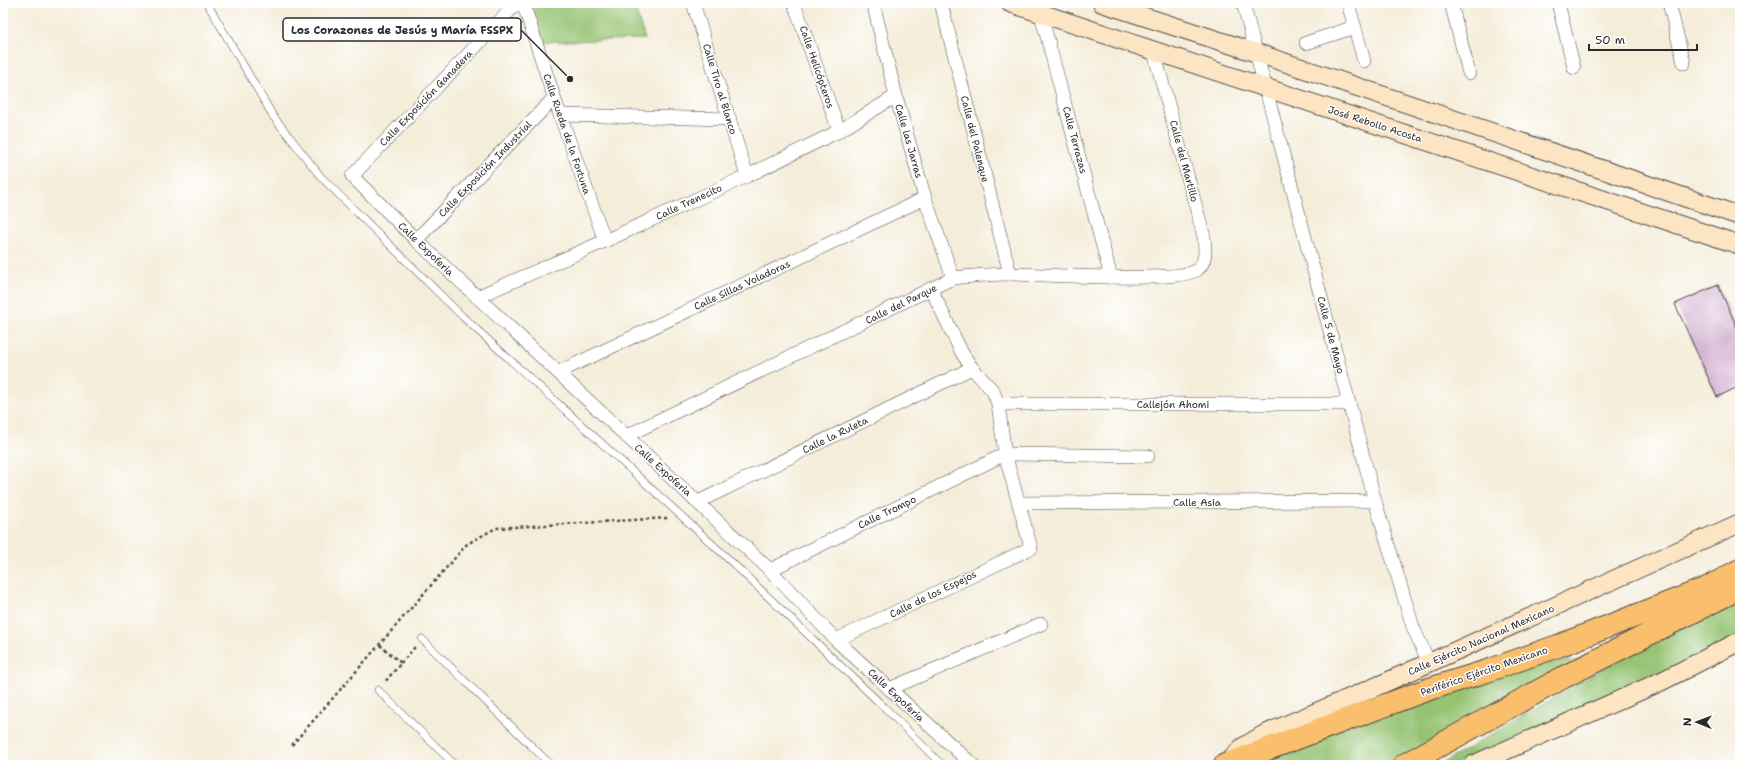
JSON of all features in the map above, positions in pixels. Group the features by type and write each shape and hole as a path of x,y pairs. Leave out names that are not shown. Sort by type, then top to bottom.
{"highway":[{"name":"Periférico Ejército Mexicano","path":"1404,765 1710,595 1740,570"},
{"name":"Periférico Ejército Mexicano","path":"1226,765 1426,690 1488,671 1710,595 1740,588"}],"main road":[{"name":"José Rebollo Acosta","path":"1010,3 1039,8 1154,52 1740,245"},
{"path":"1102,3 1141,10 1257,53 1740,216"},
{"path":"1520,173 1529,144"},
{"name":"Calle Ejército Nacional Mexicano","path":"1226,765 1243,747 1263,735 1429,663 1740,523"},
{"path":"1473,765 1662,681 1740,641"}],"street":[{"name":"Calle Exposición Ganadera","path":"352,176 517,3"},
{"name":"Calle Rueda de la Fortuna","path":"523,3 554,98 605,241"},
{"name":"Calle Tiro al Blanco","path":"693,3 747,176"},
{"name":"Calle Helicópteros","path":"794,3 839,131"},
{"name":"Calle las Jarras","path":"872,3 896,96 925,198 953,278"},
{"name":"Calle del Palenque","path":"941,3 1010,274"},
{"name":"Calle 5 de Mayo","path":"1243,3 1375,502 1413,627 1429,663"},
{"path":"1348,3 1364,61"},
{"path":"1451,3 1469,73"},
{"path":"1558,3 1574,68"},
{"path":"1668,3 1684,63"},
{"name":"Calle Terrazas","path":"1039,8 1080,154 1111,277"},
{"path":"1306,43 1355,27"},
{"name":"Calle del Martillo","path":"1154,52 1204,238 1205,254 1203,263 1198,270"},
{"name":"Calle Trenecito","path":"477,297 605,241 747,176 839,131 896,96"},
{"name":"Calle Exposición Industrial","path":"416,240 554,98"},
{"path":"560,115 730,119"},
{"name":"Calle Expoferia","path":"352,176 416,240 770,570 836,640 973,765"},
{"name":"Calle Sillas Voladoras","path":"559,372 925,198"},
{"name":"Calle del Parque","path":"626,436 953,278 1010,274 1111,277 1178,276 1190,274 1198,270"},
{"path":"931,289 943,317 972,368 993,391 998,404 1005,454 1019,503"},
{"name":"Calle la Ruleta","path":"698,502 972,368"},
{"name":"Callejón Ahomi","path":"998,404 1349,404"},
{"path":"1005,454 1148,456"},
{"name":"Calle Trompo","path":"770,570 1005,454"},
{"name":"Calle Asia","path":"1019,503 1375,502"},
{"name":"Calle de los Espejos","path":"836,640 1030,548 1019,503"},
{"path":"888,689 1041,624"}],"lane":[{"path":"207,3 273,116 321,177 463,317 683,518 886,709 942,765"},
{"path":"422,639 551,765"},
{"path":"378,690 455,765"}],"path":[{"path":"292,745 467,544 496,528 683,518"},
{"path":"378,690 422,639"},
{"path":"380,645 401,663"}],"green space":[{"path":"523,3 633,3 645,39 537,42"},
{"path":"1740,592 1740,638 1453,765 1440,765 1685,620"},
{"path":"1582,660 1396,765 1235,765 1526,665"}],"building":[{"path":"1718,285 1740,334 1740,386 1717,397 1675,304"}],"place":[{"name":"Los Corazones de Jesús y María FSSPX","path":"570,79"}]}
